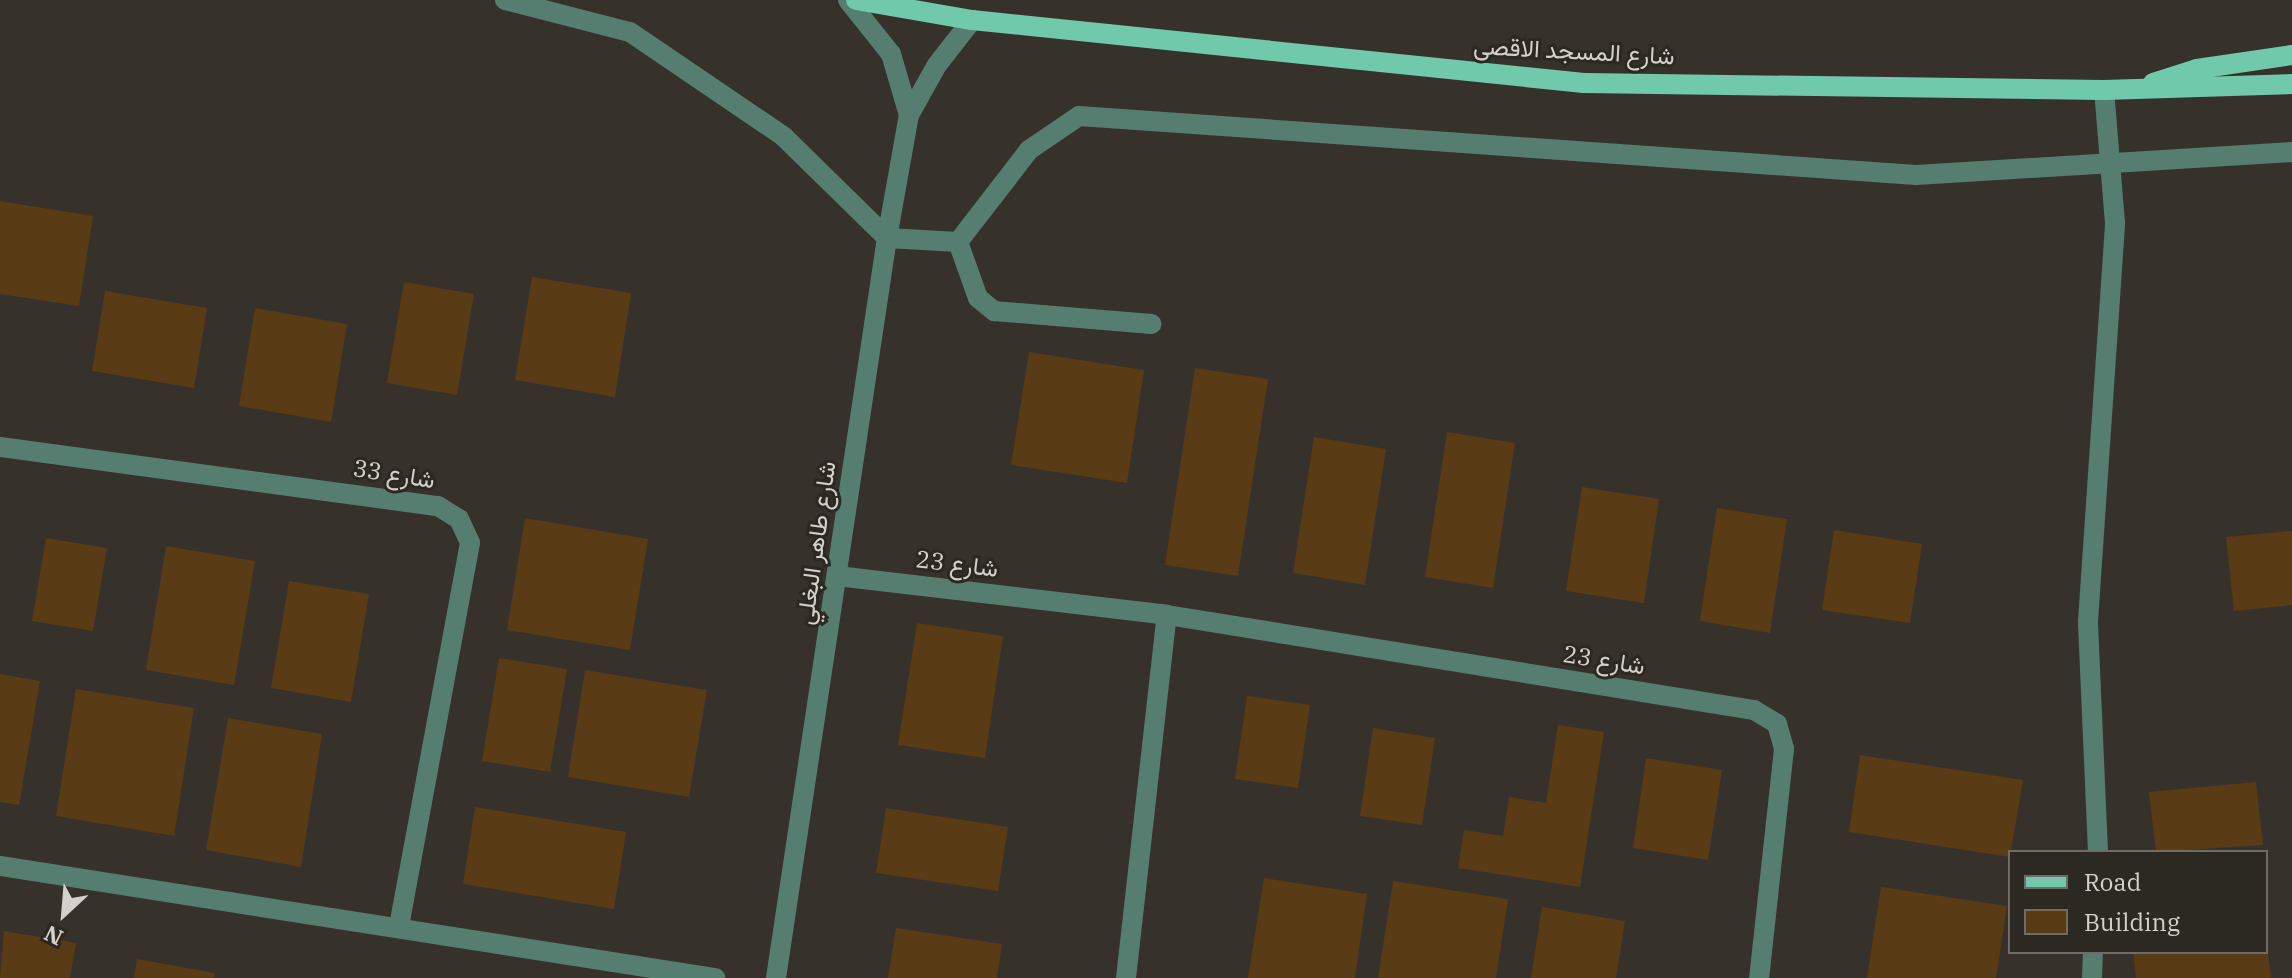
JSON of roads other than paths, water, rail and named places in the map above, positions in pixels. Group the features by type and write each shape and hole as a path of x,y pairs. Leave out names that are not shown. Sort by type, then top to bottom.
{"main road":[{"name":"شارع المسجد الاقصى","path":"856,0 972,20 1584,83 2104,90 2292,84"},
{"path":"2130,90 2197,69 2292,55"}],"street":[{"path":"505,0 630,32 783,136 887,238 958,242"},
{"name":"شارع طاهر البغلي","path":"848,0 891,54 909,115"},
{"name":"شارع طاهر البغلي","path":"776,978 887,238 909,115 937,65 972,20"},
{"path":"2098,850 2088,621 2115,223 2104,90"},
{"path":"958,242 1029,150 1079,116 1916,175 2292,152"},
{"path":"958,242 978,298 994,311 1151,324"},
{"name":"شارع 33","path":"0,447 438,506 459,519 470,543 399,927"},
{"name":"شارع 23","path":"837,576 1167,615 1754,710 1777,724 1784,749 1759,978"},
{"path":"1126,978 1167,615"},
{"path":"0,866 715,978"},
{"path":"2092,978 2093,954"}]}
